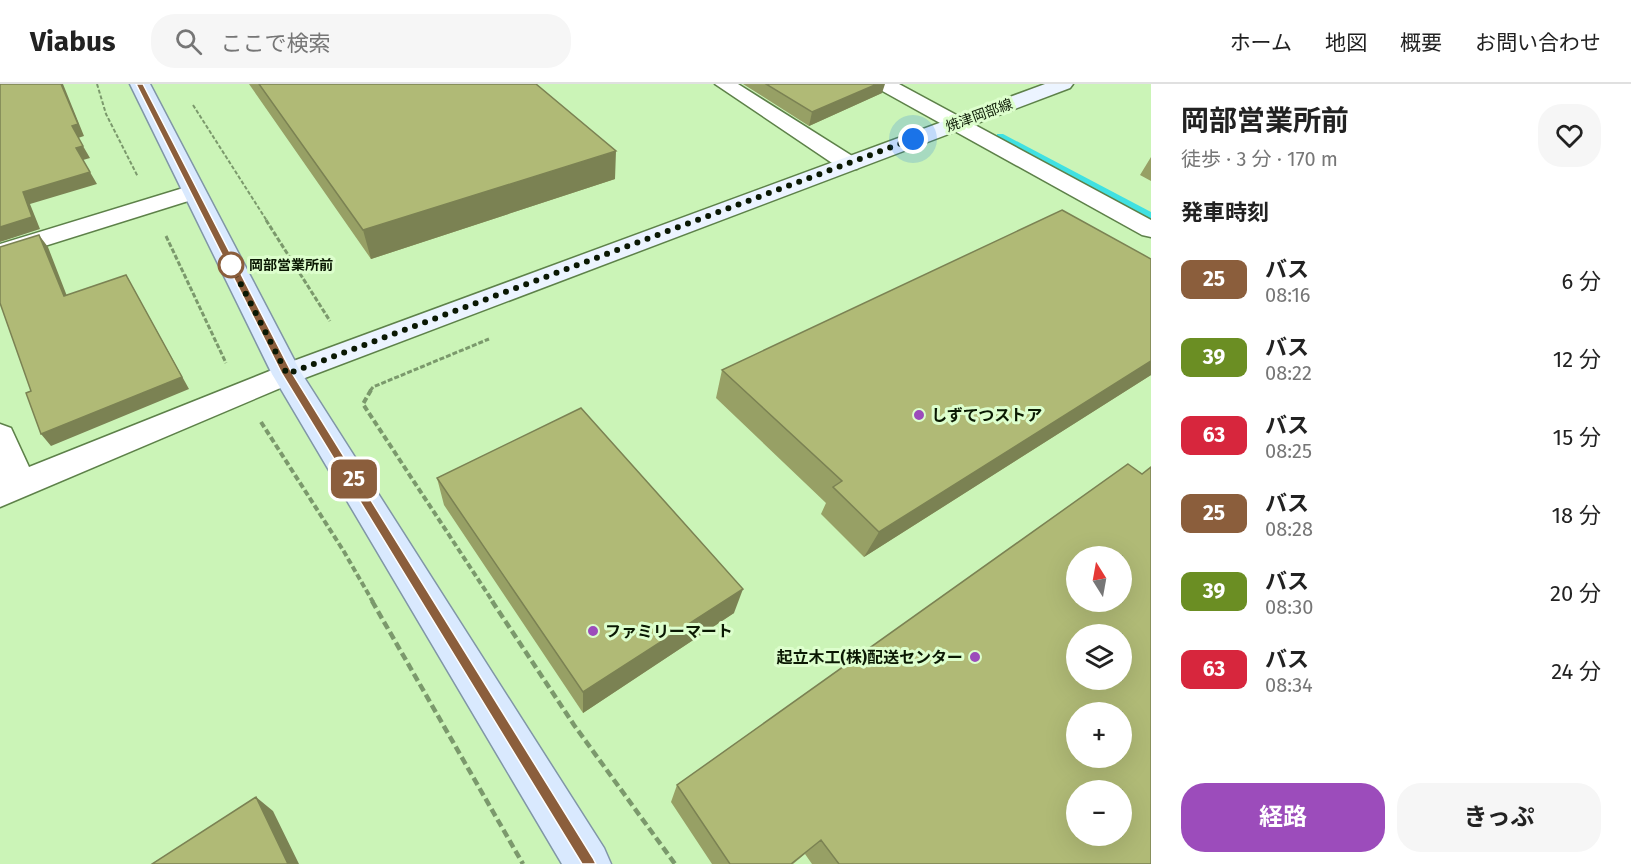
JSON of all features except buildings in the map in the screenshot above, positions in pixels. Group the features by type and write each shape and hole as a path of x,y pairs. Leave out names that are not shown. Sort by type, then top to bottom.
{"main road":[{"path":"140,84 287,374 588,864"},
{"name":"焼津岡部線","path":"287,374 1052,86"}],"street":[{"path":"725,84 849,164"},
{"path":"884,84 1151,230"},
{"path":"0,252 193,192"},
{"path":"0,436 10,488 287,374"}],"path":[{"path":"97,84 122,150 126,150 140,179"},
{"path":"192,104 329,321 337,322"},
{"path":"166,236 230,372"},
{"path":"373,387 363,404 574,724 675,864"},
{"path":"254,411 343,550 523,864"}],"waterway":[{"path":"1000,136 1151,216"}],"bus line":[{"name":"25","path":"140,84 287,374 313,412 588,864"}],"place":[{"name":"岡部営業所前","path":"231,265"},
{"name":"しずてつストア","path":"919,415"},
{"name":"ファミリーマート","path":"593,631"},
{"name":"起立木工(株)配送センター","path":"975,657"}],"route":[{"path":"231,265 287,374 913,139"}]}
